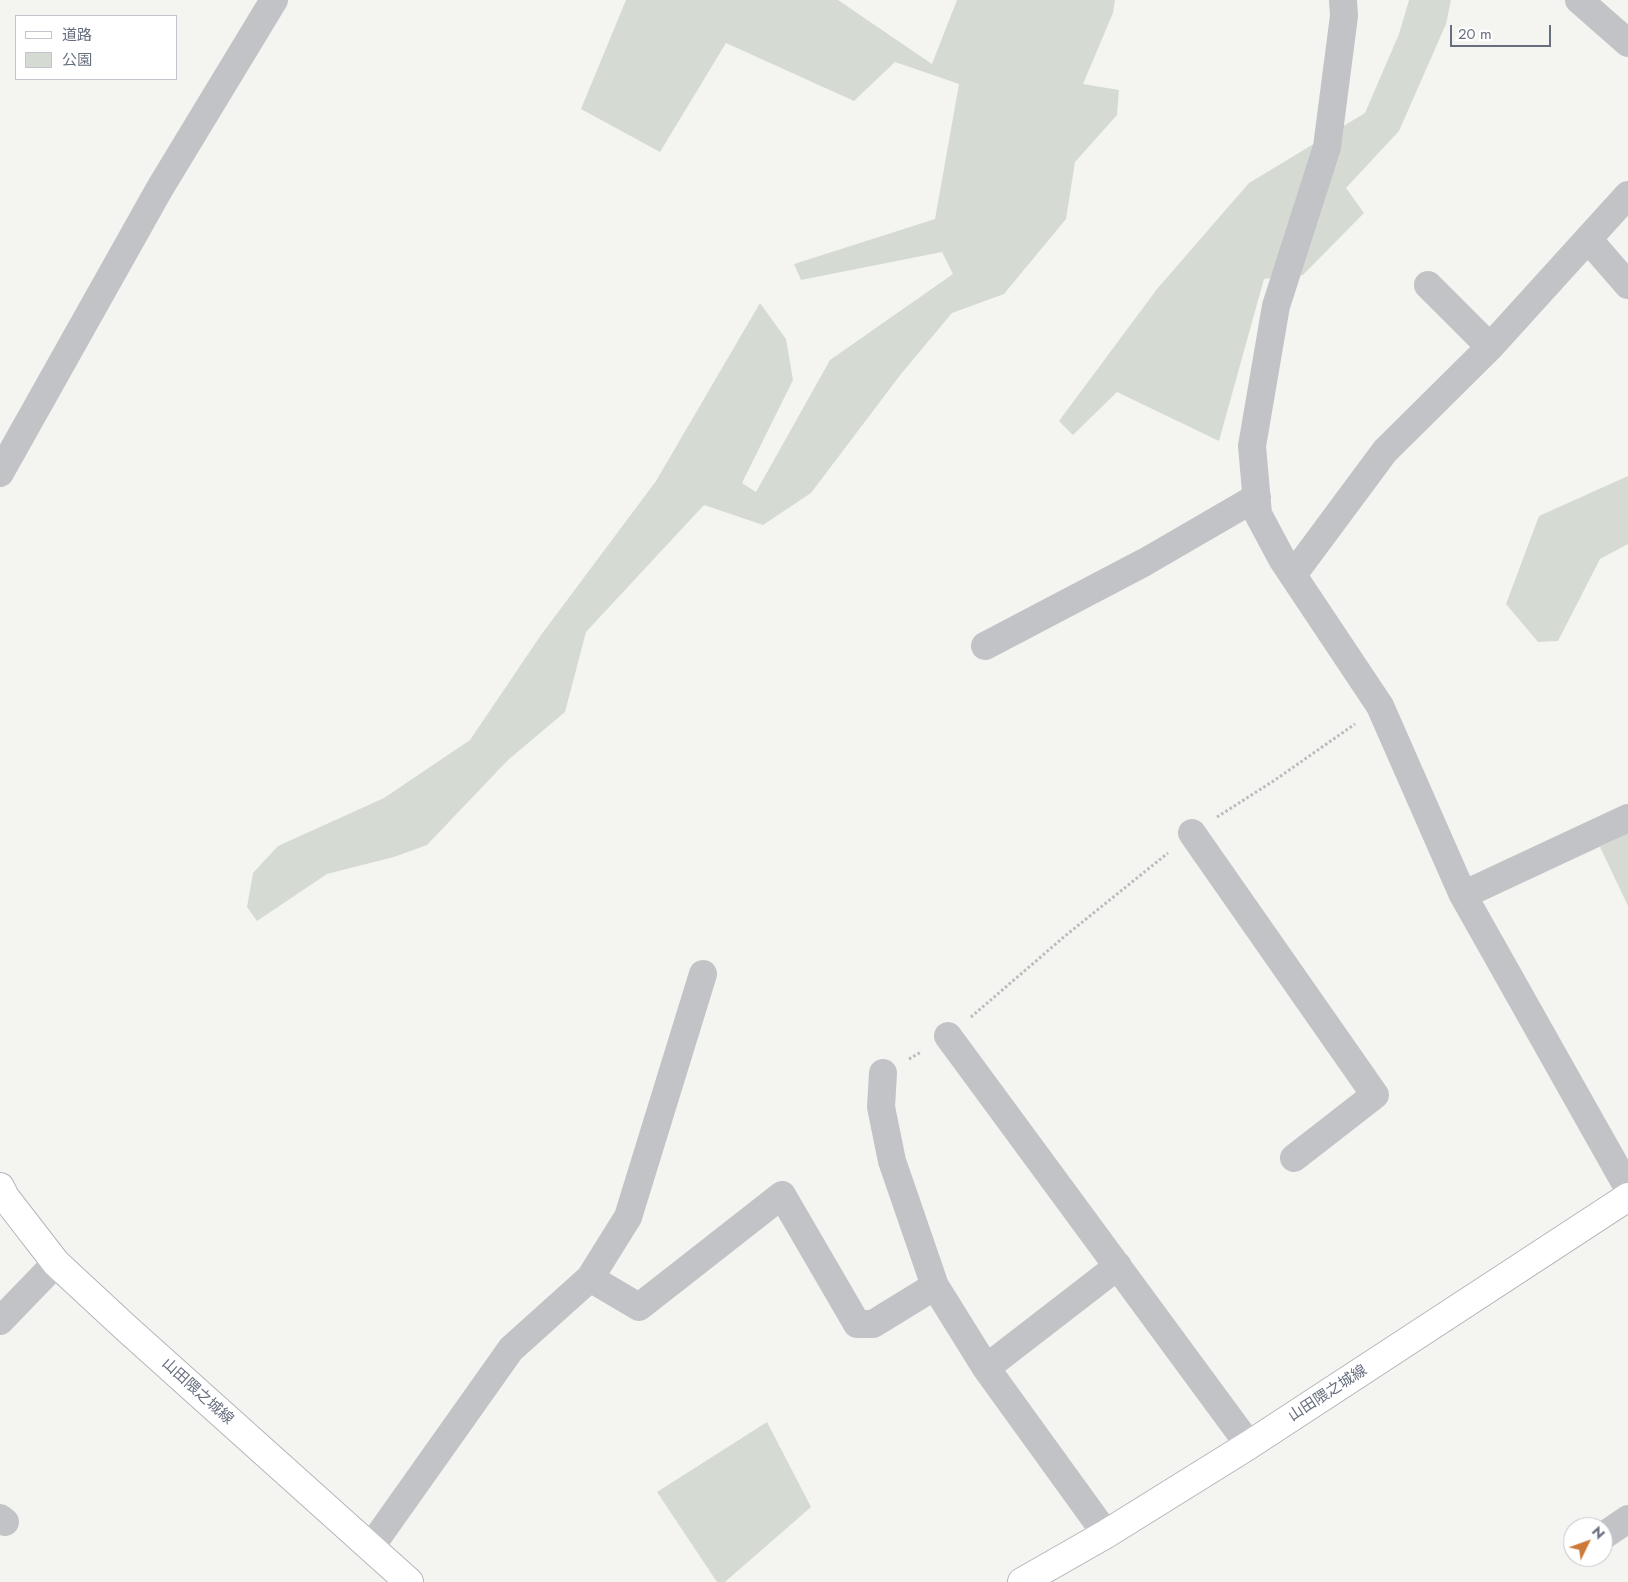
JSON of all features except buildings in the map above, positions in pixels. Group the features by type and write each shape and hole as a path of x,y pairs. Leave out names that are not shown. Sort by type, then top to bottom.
{"main road":[{"name":"山田隈之城線","path":"0,1187 5,1197 56,1263 409,1582"},
{"name":"山田隈之城線","path":"1022,1582 1106,1534 1249,1445 1628,1197"}],"street":[{"path":"0,473 160,188 274,0"},
{"path":"1343,0 1344,16 1328,147 1276,306 1252,446 1258,514 1282,559 1380,706 1463,895 1628,1188"},
{"path":"1579,0 1628,43"},
{"path":"1293,575 1385,451 1490,347 1628,195"},
{"path":"1588,239 1628,284"},
{"path":"1428,285 1490,347"},
{"path":"985,646 1145,562 1257,497"},
{"path":"1463,895 1628,818"},
{"path":"1192,833 1375,1095 1294,1158"},
{"path":"370,1548 511,1349 590,1278 628,1217 703,974"},
{"path":"948,1036 1249,1445"},
{"path":"883,1073 881,1107 892,1161 935,1286 986,1368 1106,1534"},
{"path":"590,1278 639,1307 782,1196 857,1324 873,1324 935,1286"},
{"path":"0,1321 56,1263"},
{"path":"986,1368 1118,1266"},
{"path":"1613,1529 1628,1519"}],"path":[{"path":"883,1073 948,1036 1065,936 1192,833 1274,780 1380,706"}],"green space":[{"path":"626,0 838,0 932,64 957,0 1115,0 1113,13 1083,84 1119,90 1117,115 1075,162 1066,219 1004,294 952,313 901,374 811,493 763,525 704,505 586,632 565,712 508,760 427,845 394,857 327,874 257,921 247,907 253,873 278,846 384,798 470,740 541,635 656,481 760,303 786,339 793,380 742,483 756,492 830,360 953,274 942,252 801,280 794,264 935,219 959,84 895,62 854,101 726,43 660,152 581,109"},
{"path":"1409,0 1451,0 1446,24 1399,131 1346,188 1364,213 1303,275 1264,279 1219,441 1117,392 1073,435 1059,421 1157,289 1249,183 1365,113 1399,34"},
{"path":"1628,476 1628,544 1600,559 1558,641 1538,642 1506,604 1539,516"},
{"path":"1628,833 1628,906 1600,847"},
{"path":"767,1422 811,1507 725,1582 717,1582 657,1492"}]}
